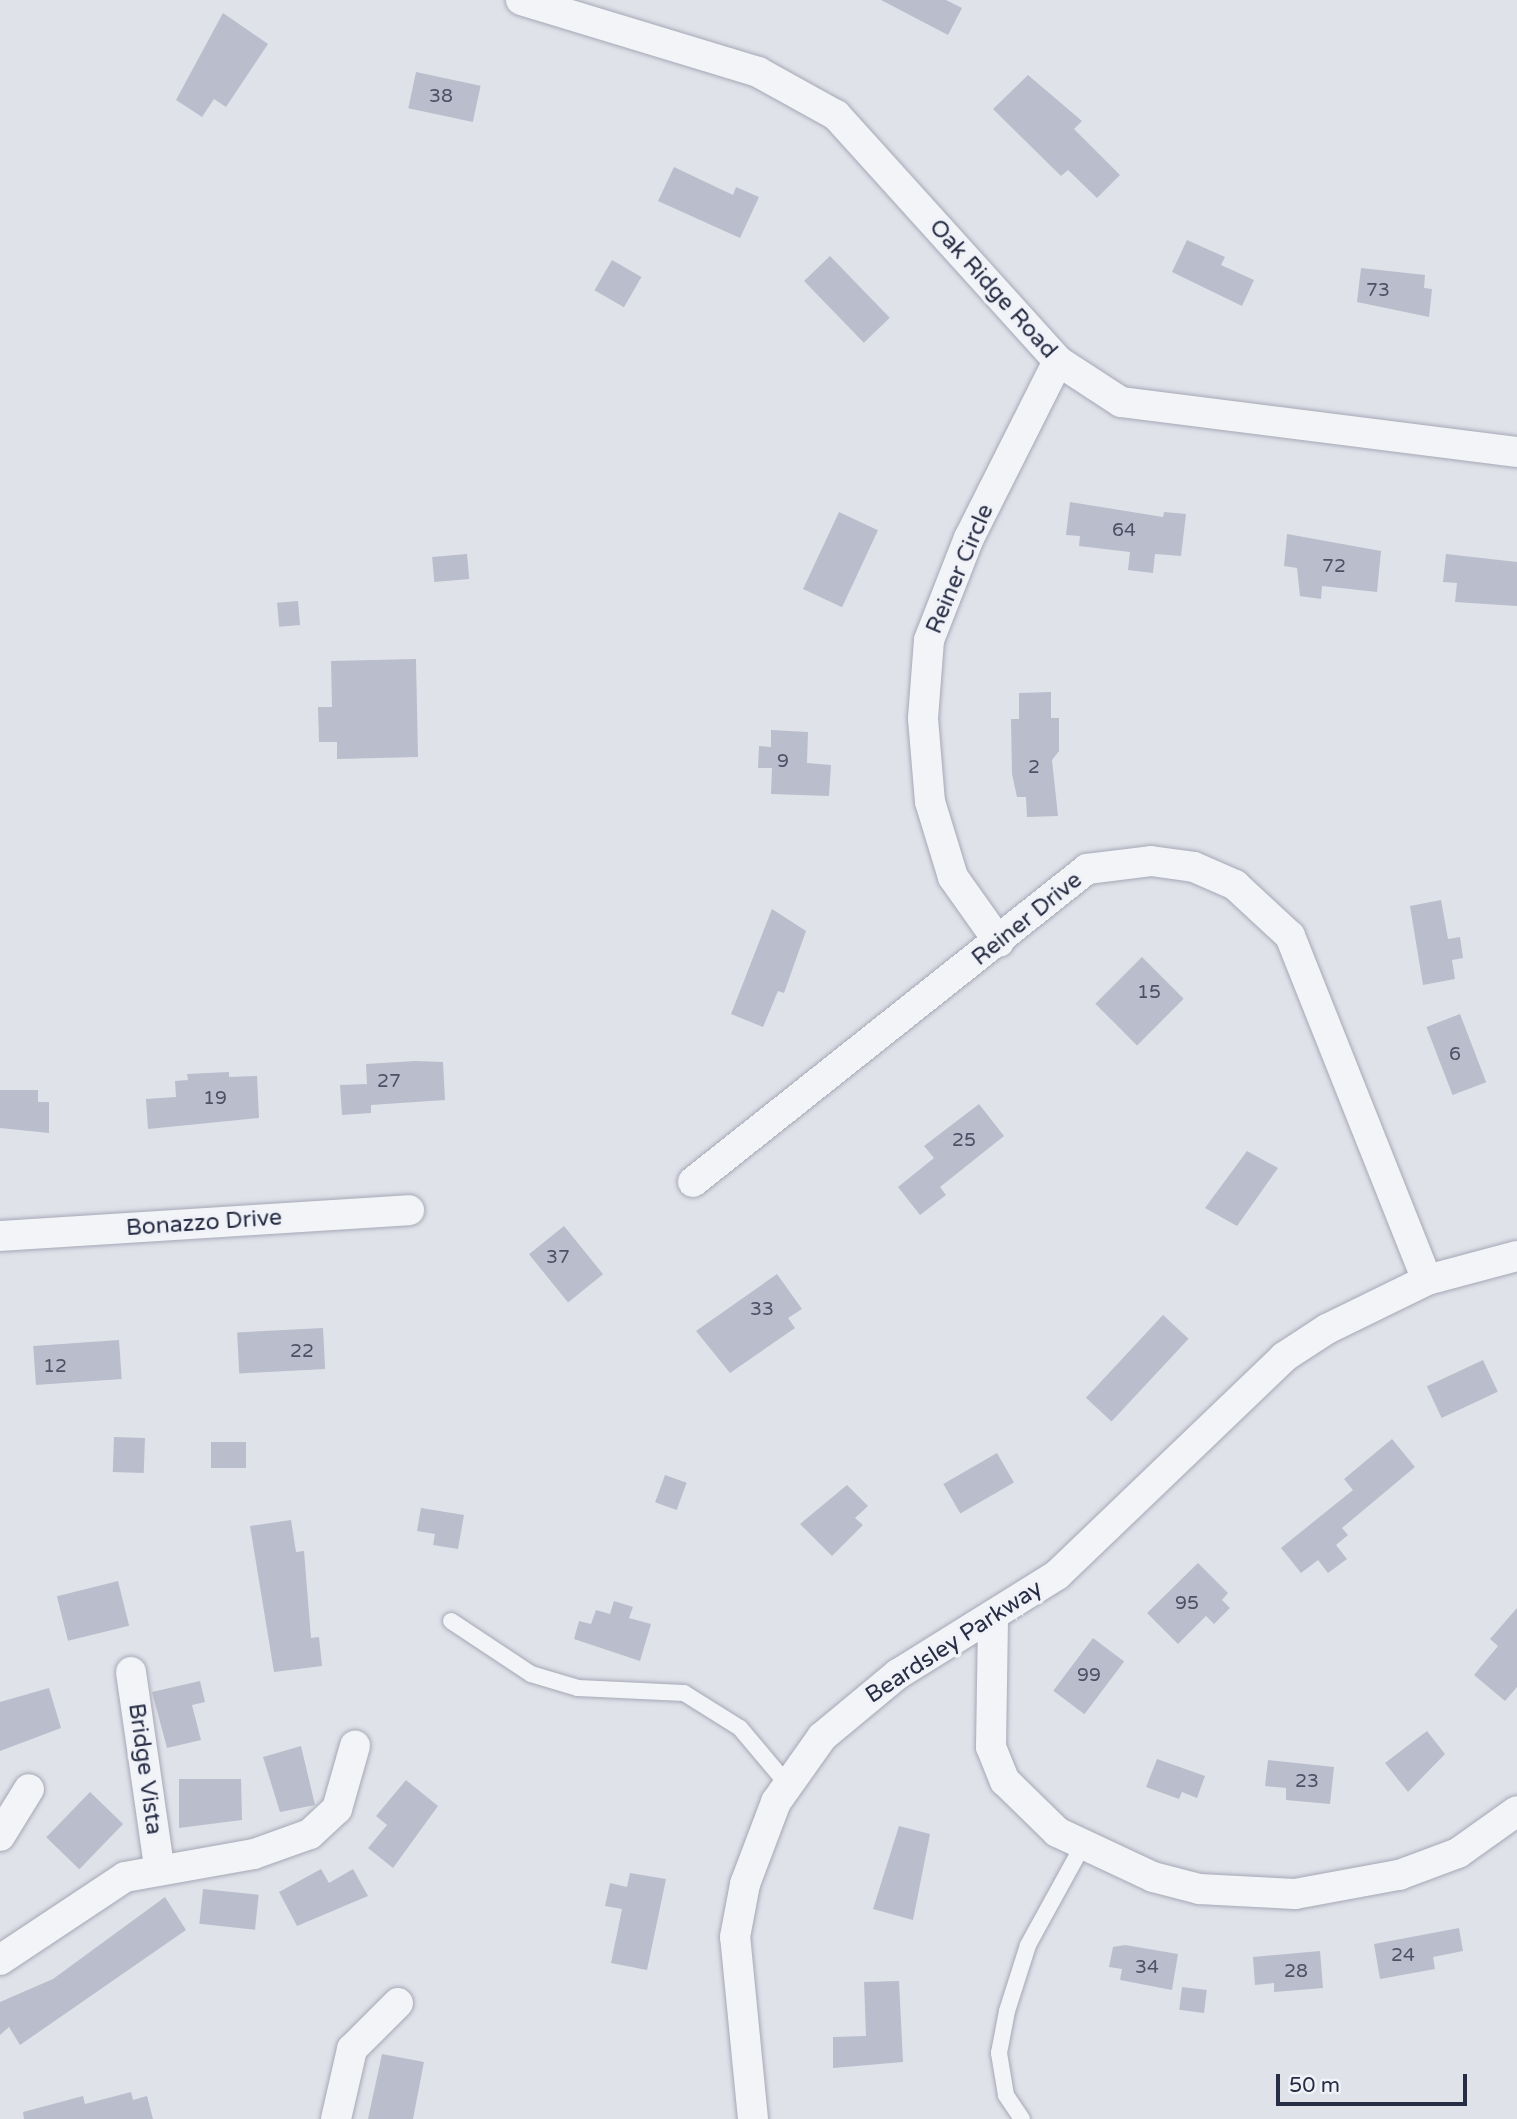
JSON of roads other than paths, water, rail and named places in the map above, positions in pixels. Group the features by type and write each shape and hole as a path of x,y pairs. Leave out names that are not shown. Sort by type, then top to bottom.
{"street":[{"name":"Oak Ridge Road","path":"521,0 758,72 836,115 1058,361 1121,402 1517,453"},
{"name":"Reiner Circle","path":"999,942 953,877 930,802 923,718 929,640 969,538 1058,361"},
{"name":"Reiner Drive","path":"694,1182 999,942 1087,869 1114,862 1194,867 1235,885 1262,905 1290,936 1304,964 1427,1280"},
{"name":"Bonazzo Drive","path":"0,1236 409,1210"},
{"name":"Beardsley Parkway","path":"753,2119 735,1937 745,1884 787,1784 847,1712 993,1620 1057,1575 1284,1357 1327,1329 1427,1280 1517,1256"},
{"path":"993,1620 991,1747 997,1768 1024,1805 1083,1845 1199,1889 1296,1894 1399,1875 1458,1853 1517,1811"},
{"name":"Bridge Vista","path":"131,1672 159,1866"},
{"path":"0,1960 125,1877 159,1866 254,1854 310,1835 337,1809 355,1746"},
{"path":"0,1836 29,1789"},
{"path":"335,2119 352,2049 398,2003"}],"lane":[{"path":"451,1621 531,1674 578,1688 684,1693 740,1728 787,1784"},
{"path":"1021,2119 1006,2095 999,2053 1007,2011 1028,1945 1083,1845"}]}
